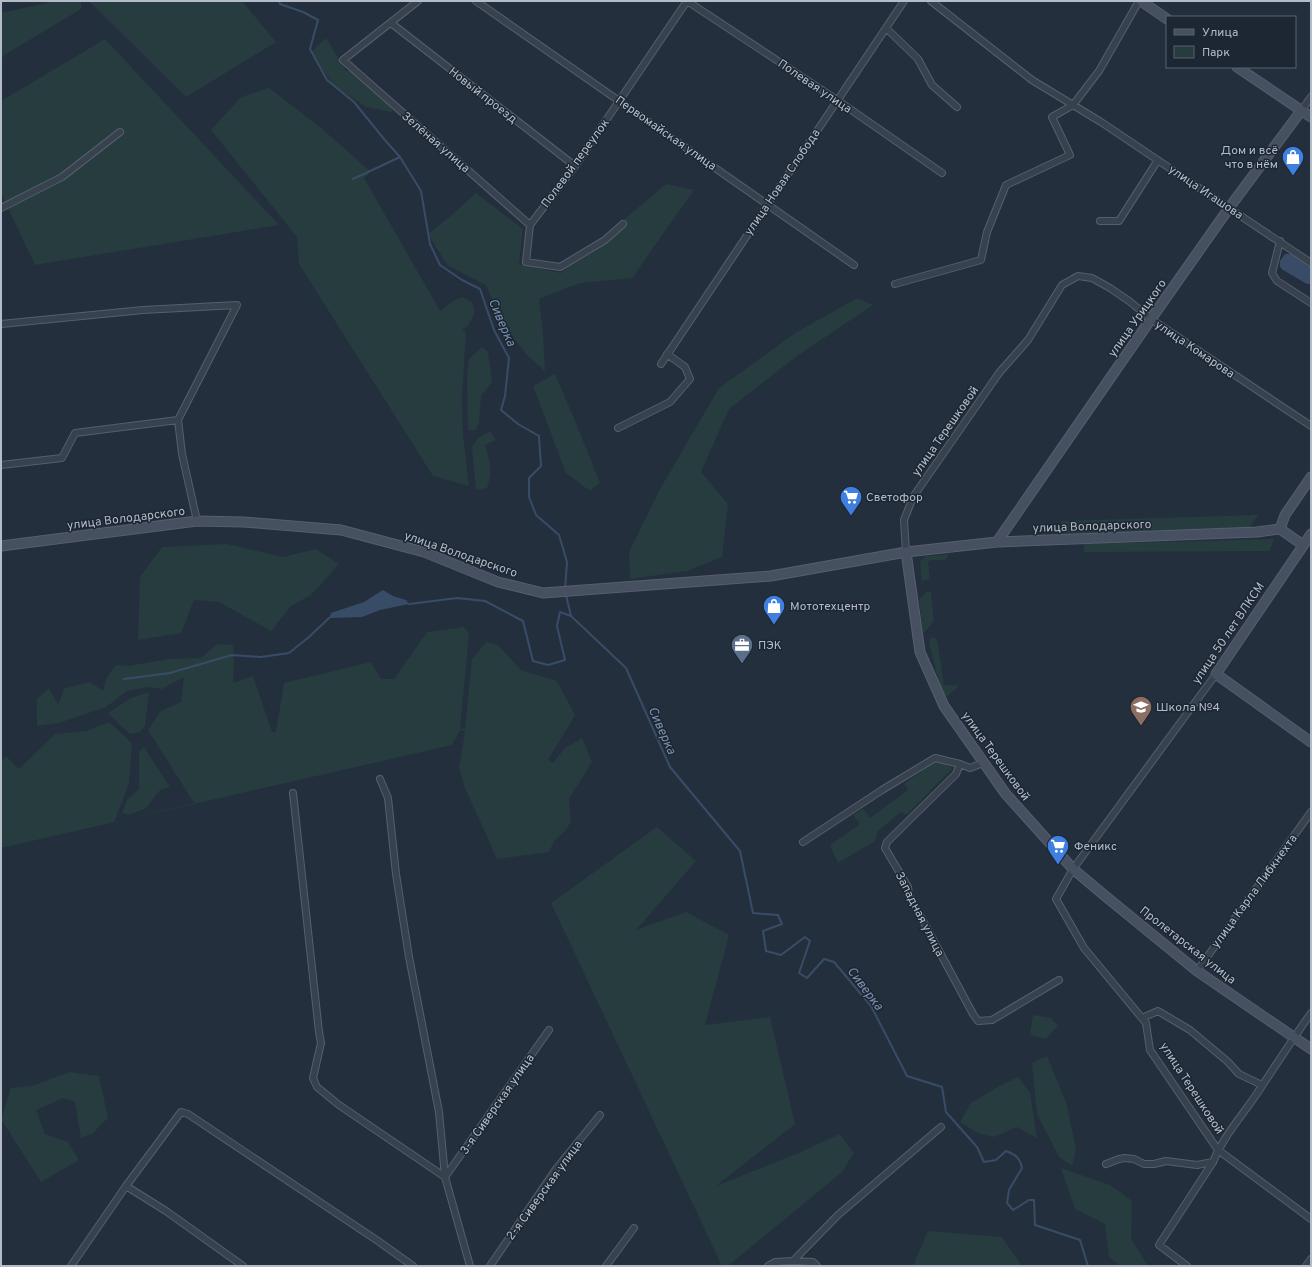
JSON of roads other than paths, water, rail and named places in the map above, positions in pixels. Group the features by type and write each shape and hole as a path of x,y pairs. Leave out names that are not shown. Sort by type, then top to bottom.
{"main road":[{"path":"1140,1 1166,18"},
{"path":"1239,68 1311,117"},
{"name":"улица Урицкого","path":"997,542 1150,319 1229,208 1301,111"},
{"path":"1303,545 1280,529 1286,515 1311,477"},
{"name":"улица Володарского","path":"1,546 197,521 244,522 341,530 424,552 498,582 544,593 771,576 906,552 997,542 1257,532 1280,529"},
{"name":"улица 50 лет ВЛКСМ","path":"1216,674 1311,534"},
{"name":"улица Терешковой","path":"906,552 920,652 944,706 1005,794 1073,869"},
{"path":"1216,674 1311,742"},
{"name":"Пролетарская улица","path":"1073,869 1197,971 1311,1049"}],"street":[{"path":"391,23 418,1"},
{"name":"Первомайская улица","path":"476,1 854,265"},
{"name":"Полевой переулок","path":"530,224 575,166 687,1"},
{"name":"Полевая улица","path":"687,1 837,100 942,174"},
{"name":"улица Новая Слобода","path":"661,364 904,1"},
{"name":"улица Игашова","path":"931,1 1032,80 1101,122 1311,263"},
{"path":"895,284 981,260 987,232 1006,185 1070,155 1052,117 1073,105 1099,71 1140,1"},
{"name":"Зелёная улица","path":"391,23 343,60 530,224"},
{"name":"Новый проезд","path":"391,23 575,166"},
{"path":"886,28 918,59 932,85 957,107"},
{"path":"1301,111 1311,97"},
{"path":"1,208 62,177 120,132"},
{"path":"1100,221 1119,221 1158,160"},
{"path":"530,224 526,262 560,267 605,240 623,224"},
{"path":"1280,241 1272,273 1277,281 1311,303"},
{"name":"улица Комарова","path":"1078,276 1092,278 1110,288 1129,301 1150,319 1311,426"},
{"name":"улица Терешковой","path":"906,552 904,520 914,497 999,373 1028,340 1062,285 1078,276"},
{"path":"1,324 143,310 237,306 178,420 182,454 197,521"},
{"path":"618,428 670,402 690,378 685,367 667,354"},
{"path":"1,465 62,458 75,433 178,420"},
{"name":"улица 50 лет ВЛКСМ","path":"1073,869 1216,674"},
{"path":"803,842 882,790 935,758 970,768 983,763"},
{"name":"Западная улица","path":"960,764 956,774 887,842 885,848 908,887 909,895 978,1021 992,1020 1059,980"},
{"path":"380,779 388,798 397,882 409,957 439,1112 445,1177 470,1266"},
{"path":"293,793 321,1043 313,1078 317,1087 339,1105 445,1177"},
{"name":"улица Карла Либкнехта","path":"1197,971 1311,812"},
{"name":"улица Терешковой","path":"1073,869 1056,899 1084,948 1146,1023 1150,1050 1218,1150 1311,1219"},
{"path":"1142,1018 1158,1011 1190,1030 1227,1060 1239,1074 1262,1085"},
{"path":"1187,1266 1159,1245 1212,1162 1218,1150 1311,1013"},
{"name":"3-я Сиверская улица","path":"445,1177 549,1030"},
{"path":"71,1266 126,1186 181,1112 188,1114 378,1240 413,1266"},
{"name":"2-я Сиверская улица","path":"490,1266 556,1169 600,1115"},
{"path":"793,1261 838,1214 941,1127"},
{"path":"1106,1164 1125,1158 1134,1159 1144,1164 1154,1164 1166,1161 1197,1165 1212,1162"},
{"path":"126,1186 166,1211 242,1266"},
{"path":"606,1266 634,1228"},
{"path":"1306,1266 1311,1259"},
{"path":"768,1266 776,1262 793,1261 813,1262 817,1266"}],"water":[{"path":"1285,254 1291,254 1311,266 1311,284 1307,284 1280,267 1280,261"},
{"path":"383,590 393,596 406,600 409,604 380,610 362,617 329,618 331,613 364,602"}],"waterway":[{"name":"Сиверка","path":"279,1 280,4 303,12 318,20 310,49 327,80 354,102 400,157 421,191 430,244 440,265 462,280 480,289 494,330 509,358 505,396 501,410 518,424 539,436 541,466 529,478 529,497 536,515 559,535 567,562 565,589"},
{"path":"353,179 400,157"},
{"name":"Сиверка","path":"566,595 571,616 626,668 670,767 740,851 753,913 778,915 782,924 763,931 766,951 781,955 805,937 810,941 799,973 807,978 824,959 834,962 871,1006 907,1076 942,1087 946,1112 977,1147 984,1162 996,1160 1006,1151 1019,1159 1022,1168 1009,1190 1007,1203 1013,1210 1029,1200 1034,1200 1035,1225 1080,1240 1088,1266"},
{"path":"409,604 457,598 485,601 523,621 533,661 548,665 565,660 557,626 560,612 571,616"},
{"path":"124,679 170,673 232,655 261,657 289,653 329,618"}],"place":[{"name":"Дом и всё что в нём","path":"1293,176"},
{"name":"Светофор","path":"851,516"},
{"name":"Мототехцентр","path":"774,626"},
{"name":"ПЭК","path":"742,664"},
{"name":"Школа №4","path":"1141,726"},
{"name":"Феникс","path":"1058,866"}]}
